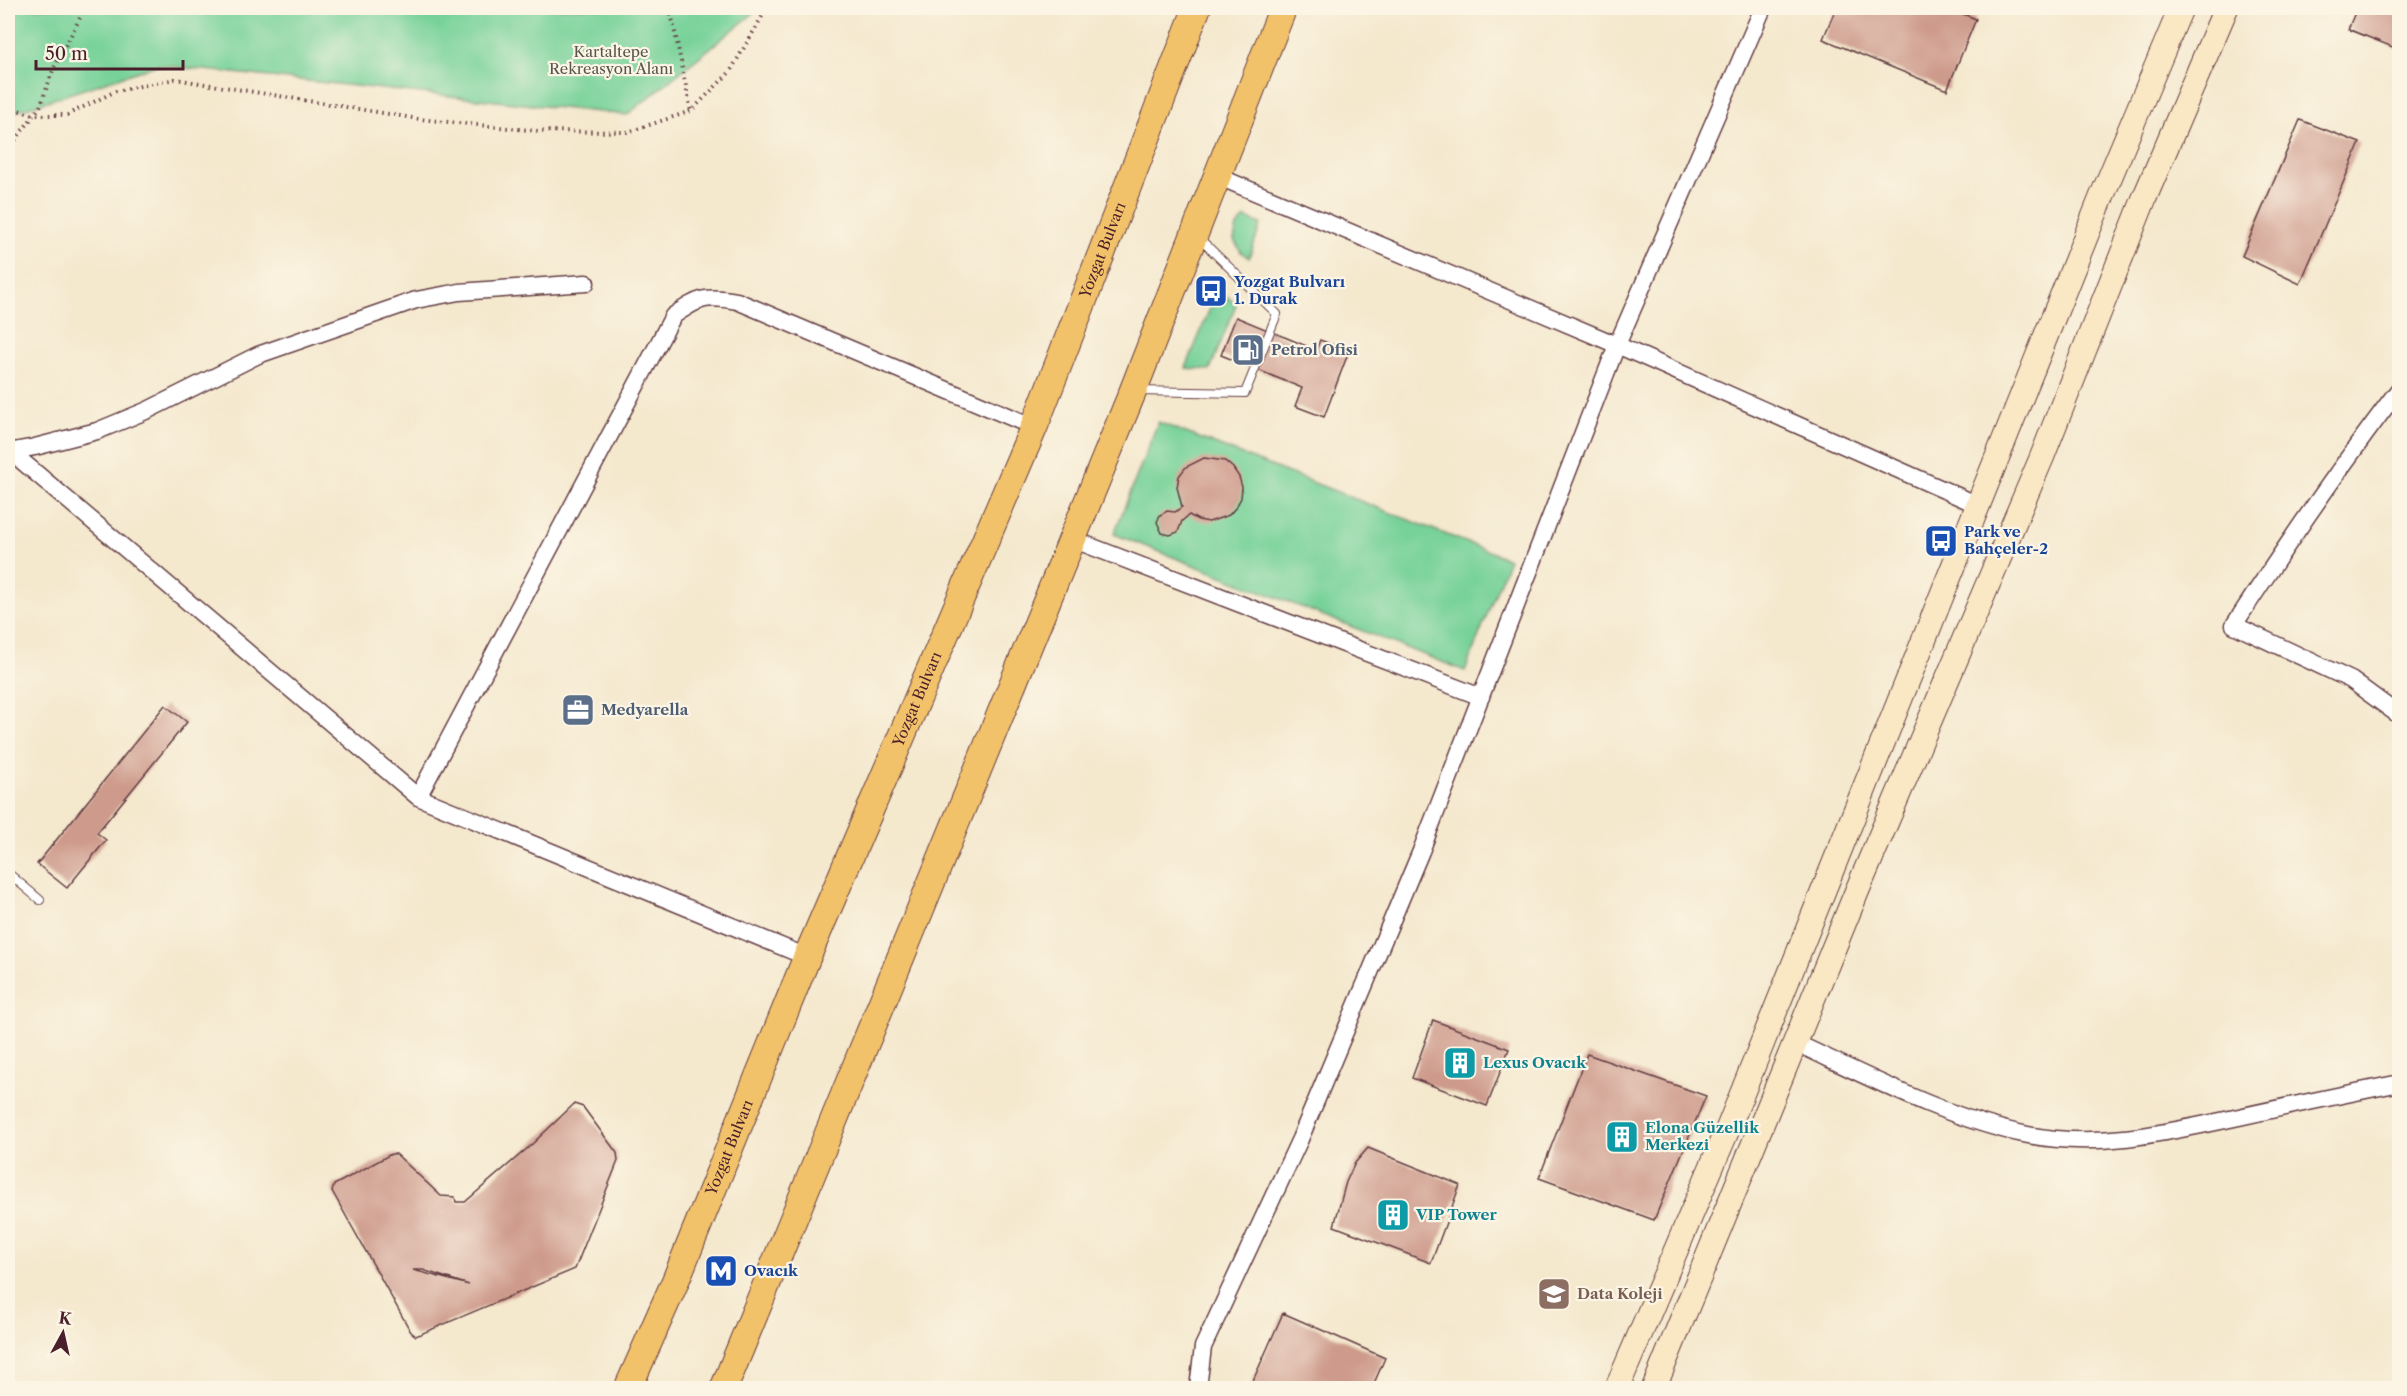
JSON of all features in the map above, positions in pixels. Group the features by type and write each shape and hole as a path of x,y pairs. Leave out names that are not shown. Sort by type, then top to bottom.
{"main road":[{"name":"Yozgat Bulvarı","path":"627,1386 675,1282 807,957 1034,427 1197,8"},
{"path":"724,1389 737,1376 1133,391 1283,8"},
{"path":"1617,1389 1729,1126 2102,196 2181,8"},
{"path":"1654,1389 1857,891 2042,457 2144,199 2226,8"}],"street":[{"path":"1198,1389 1203,1347 1300,1139 1421,851 1617,345 1763,8"},
{"path":"1217,176 1617,345 1978,505"},
{"path":"9,451 97,431 148,410 258,355 416,300 470,291 586,283"},
{"path":"418,797 673,316 692,302 713,297 737,301 1034,427"},
{"path":"2400,388 2280,554 2234,625 2351,680 2400,716"},
{"path":"9,451 418,797 807,957"},
{"path":"1072,539 1480,697"},
{"path":"1796,1043 1877,1081 1987,1125 2029,1135 2068,1140 2107,1140 2153,1135 2400,1083"}],"lane":[{"path":"1133,391 1245,393 1277,314 1195,234"},
{"path":"8,873 40,900"}],"path":[{"path":"8,150 40,107 53,70 85,8"},
{"path":"670,8 691,111"},
{"path":"8,107 34,115 67,115 116,91 175,79 419,119 538,131 628,132 691,111 730,72 767,8"}],"green space":[{"name":"Kartaltepe Rekreasyon Alanı","path":"8,8 760,8 627,115 157,65 8,114"},
{"path":"1245,218 1261,224 1249,258 1241,252 1234,240 1237,226"},
{"path":"1218,288 1236,305 1210,370 1186,368"},
{"path":"1158,422 1509,559 1465,671 1114,534"}],"building":[{"path":"1836,8 1948,8 1976,19 1947,90 1823,39"},
{"path":"2357,8 2400,8 2400,50 2348,29"},
{"path":"2300,120 2360,143 2300,284 2242,256"},
{"path":"1236,317 1316,350 1320,340 1349,351 1324,417 1295,406 1302,388 1221,355"},
{"path":"1204,458 1225,461 1239,477 1242,487 1241,498 1236,507 1229,515 1209,522 1189,515 1182,521 1178,532 1170,535 1162,533 1157,522 1160,515 1167,511 1175,512 1182,507 1177,487 1179,476 1186,467"},
{"path":"165,705 187,722 97,833 106,840 67,888 37,864"},
{"name":"Lexus Ovacık","path":"1433,1020 1509,1049 1487,1106 1412,1078"},
{"name":"Elona Güzellik Merkezi","path":"1587,1054 1706,1096 1654,1220 1539,1178"},
{"path":"574,1104 583,1107 617,1153 618,1161 575,1269 416,1336 411,1332 332,1191 334,1185 391,1154 396,1154 441,1196 455,1197 456,1202 465,1202 529,1147","holes":["413,1270 423,1270 469,1285"]},
{"name":"VIP Tower","path":"1368,1148 1460,1185 1431,1263 1334,1226 1346,1182 1355,1163"},
{"path":"1283,1313 1385,1358 1372,1388 1259,1388 1251,1385"}],"place":[{"name":"Yozgat Bulvarı 1. Durak","path":"1211,291"},
{"name":"Petrol Ofisi","path":"1248,350"},
{"name":"Park ve Bahçeler-2","path":"1941,541"},
{"name":"Medyarella","path":"578,710"},
{"name":"Lexus Ovacık","path":"1460,1063"},
{"name":"Elona Güzellik Merkezi","path":"1622,1137"},
{"name":"VIP Tower","path":"1393,1215"},
{"name":"Ovacık","path":"721,1271"},
{"name":"Data Koleji","path":"1554,1294"}]}
